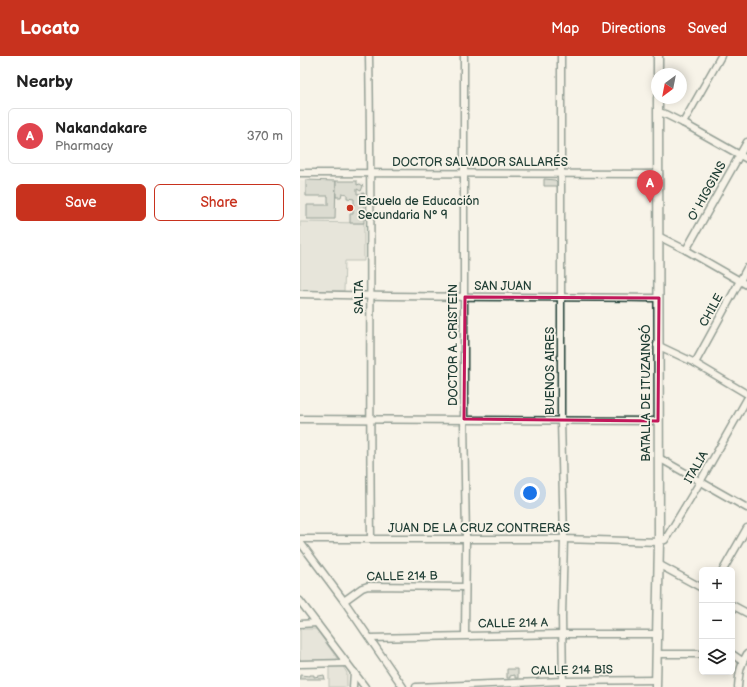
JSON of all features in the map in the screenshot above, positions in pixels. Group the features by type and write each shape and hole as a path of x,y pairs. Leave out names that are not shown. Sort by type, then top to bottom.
{"main road":[{"path":"658,56 658,68"},
{"name":"BATALLA DE ITUZAINGÓ","path":"656,683 659,458 657,345 659,298 658,104"}],"street":[{"name":"SALTA","path":"369,56 371,173 369,418 371,538"},
{"name":"DOCTOR A. CRISTEIN","path":"464,56 465,635"},
{"name":"BUENOS AIRES","path":"560,56 562,296 561,420 564,538 562,634 563,684"},
{"path":"683,124 721,56"},
{"path":"658,112 747,159"},
{"name":"O' HIGGINS","path":"686,250 747,142"},
{"name":"DOCTOR SALVADOR SALLARÉS","path":"300,173 659,174"},
{"path":"658,236 747,284"},
{"name":"CHILE","path":"695,363 747,268"},
{"name":"SAN JUAN","path":"300,294 370,296 562,296 659,298"},
{"path":"657,345 695,363 747,394"},
{"name":"ITALIA","path":"658,542 665,540 668,536 747,399"},
{"path":"300,419 369,418 658,421"},
{"path":"659,458 747,508"},
{"path":"725,567 747,528"},
{"name":"JUAN DE LA CRUZ CONTRERAS","path":"300,541 371,538 466,540 564,538 658,542"},
{"path":"300,541 344,601 403,687"},
{"path":"658,564 699,586"},
{"name":"CALLE 214 B","path":"344,601 362,588 368,586 465,587"},
{"path":"300,601 365,687"},
{"path":"735,607 747,613"},
{"path":"300,624 317,624"},
{"name":"CALLE 214 A","path":"370,638 465,635 657,634"},
{"path":"657,654 699,654"},
{"path":"738,687 739,672 742,661 747,654"},
{"path":"735,656 742,661"},
{"path":"300,664 347,663"},
{"path":"352,687 354,672"},
{"name":"CALLE 214 BIS","path":"416,687 656,683"}],"highlighted area":[{"path":"465,297 659,298 658,421 464,419"}],"shaded area":[{"path":"300,180 361,182 364,184 364,223 300,222"},
{"path":"300,222 364,223 364,261 345,261 344,291 300,291"},
{"path":"300,629 316,629 339,661 300,661"},
{"path":"342,665 347,673 347,687 329,687 329,666"}],"building":[{"path":"544,179 555,180 557,182 557,186 544,186"},
{"path":"306,180 336,181 335,219 307,219 307,205 328,205 328,196 306,196"},
{"path":"336,181 357,181 357,185 360,184 363,186 361,191 357,189 357,194 364,193 364,223 350,223 350,214 353,214 353,208 350,209 350,205 354,205 354,199 347,198 347,194 342,193 341,197 336,197"},
{"path":"507,669 518,669 518,678 515,678 515,675 507,678"},
{"path":"300,675 314,675 314,677 324,675 325,679 300,679"}],"place":[{"name":"Nakandakare","path":"650,203"},
{"name":"Escuela de Educación Secundaria N° 9","path":"350,208"}]}
